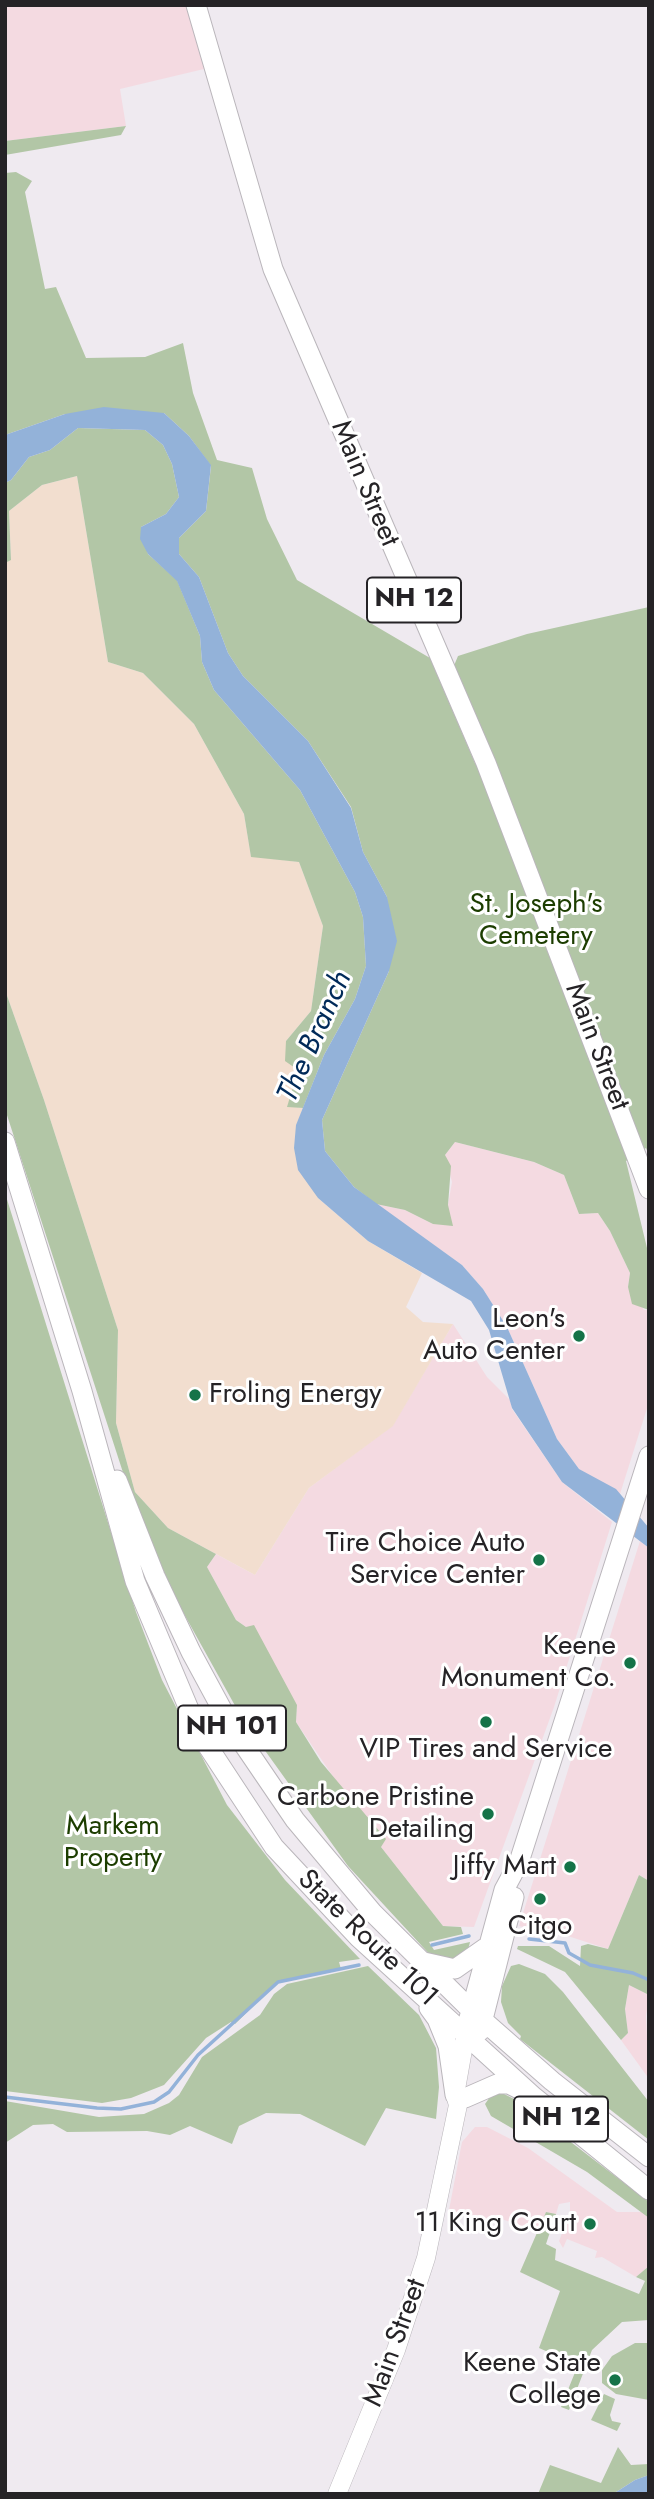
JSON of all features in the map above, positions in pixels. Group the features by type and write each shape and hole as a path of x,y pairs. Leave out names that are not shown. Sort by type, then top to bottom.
{"highway":[{"name":"Main Street","path":"196,5 273,269 485,764 649,1189"},
{"name":"State Route 101","path":"5,1142 82,1391 120,1535 142,1603 199,1733 274,1847 359,1938 534,2097 649,2190"},
{"name":"State Route 101","path":"82,1391 155,1576 230,1727 295,1820 373,1913 477,2015 552,2081 649,2157"},
{"name":"Main Street","path":"477,2015 502,1952 519,1861 649,1456"},
{"name":"Main Street","path":"472,2038 485,1948 504,1890 519,1861"},
{"path":"414,1954 425,1963 455,1969 485,1948"},
{"path":"409,1982 438,2019 448,2046 459,2099 497,2084 509,2084 534,2097"}],"main road":[{"name":"Main Street","path":"337,2494 392,2362 417,2289 442,2189 472,2038"}],"shaded area":[{"path":"5,5 187,5 204,69 120,89 126,126 5,141"},
{"path":"77,476 108,662 143,673 194,724 244,814 251,856 299,862 323,926 311,1011 286,1041 298,1070 288,1106 303,1108 296,1126 318,1198 368,1241 422,1273 406,1307 423,1322 453,1324 393,1426 309,1488 255,1575 168,1528 135,1492 116,1423 118,1330 44,1100 5,990 5,563 11,559 9,511 42,485"},
{"path":"455,1142 534,1162 564,1175 579,1214 598,1213 610,1231 630,1273 628,1287 644,1310 649,1310 649,1402 620,1494 579,1469 557,1439 507,1327 483,1289 462,1265 376,1204 405,1210 433,1224 448,1205 452,1182 445,1155"},
{"path":"453,1324 487,1377 510,1400 512,1409 562,1482 612,1522 554,1707 474,1927 443,1926 381,1847 296,1722 297,1705 246,1627 236,1620 207,1567 216,1554 255,1575 309,1488 393,1425"},
{"path":"640,1541 649,1548 649,1881 639,1875 608,1949 546,1929 539,1931 519,1926"},
{"path":"629,1985 649,1995 646,2016 649,2079 621,2040 628,2033 625,2009"},
{"path":"475,2127 487,2127 528,2148 617,2212 643,2212 649,2218 649,2266 636,2277 602,2257 595,2258 597,2251 567,2239 563,2248 559,2241 570,2213 570,2202 559,2204 556,2214 546,2212 537,2232 491,2215 488,2224 449,2210 462,2142"}],"green space":[{"path":"126,126 121,135 5,155 5,141"},
{"name":"St. Joseph's Cemetery","path":"16,172 32,181 25,192 45,289 56,287 86,358 145,357 183,343 193,393 217,460 252,468 267,519 297,580 430,658 475,763 490,758 453,668 458,656 527,634 649,607 649,1155 646,1148 626,1161 647,1248 649,1310 632,1304 628,1287 630,1273 610,1231 598,1213 579,1214 564,1175 534,1162 455,1142 445,1155 451,1166 448,1205 453,1226 433,1224 405,1210 376,1204 354,1187 325,1151 322,1120 389,971 387,897 363,852 351,807 308,741 243,676 228,653 199,577 179,554 179,538 206,511 211,466 189,436 164,413 65,414 5,435 5,173"},
{"path":"78,428 145,430 163,445 172,464 179,497 166,514 141,527 148,554 177,580 200,636 202,662 214,690 300,790 355,892 363,917 366,966 355,999 324,1055 303,1108 287,1107 298,1070 285,1061 286,1041 311,1011 323,926 299,862 251,857 244,814 194,724 143,673 108,662 77,476 42,485 9,511 11,560 5,563 5,483 11,480 29,457 50,450"},
{"path":"5,990 44,1100 118,1330 116,1423 135,1492 168,1528 216,1554 207,1567 236,1620 246,1627 254,1625 297,1705 296,1722 321,1762 386,1839 381,1847 443,1926 461,1927 463,1934 429,1942 434,1950 470,1942 468,1950 453,1964 433,1958 348,1866 243,1720 174,1596 130,1494 5,1109"},
{"name":"Markem Property","path":"5,1193 136,1612 162,1680 227,1805 285,1880 360,1959 339,1962 341,1969 278,1982 235,2024 231,2022 206,2038 164,2085 131,2098 102,2103 5,2091"},
{"path":"639,1875 649,1881 649,1995 629,1985 625,2009 628,2033 621,2040 565,1972 517,1949 518,1946 549,1946 580,1966 581,1946 588,1944 608,1949"},
{"path":"519,1964 545,1974 563,1992 649,2102 649,2140 520,2039 521,2036 508,2023 501,2002 502,1986 511,1966"},
{"path":"368,1966 419,2015 436,2048 439,2087 436,2119 386,2108 365,2146 300,2114 266,2113 239,2126 232,2144 190,2126 170,2135 147,2131 67,2132 53,2124 33,2125 5,2143 5,2101 99,2117 144,2114 169,2103 179,2095 202,2057 260,2015 274,1994 287,1984"},
{"path":"502,2093 516,2100 649,2202 649,2218 587,2172 491,2116 485,2104 490,2097"},
{"path":"546,2212 556,2214 546,2244 556,2249 555,2260 639,2294 645,2281 636,2277 649,2266 649,2320 622,2322 592,2350 569,2410 561,2407 578,2365 539,2348 560,2291 520,2272"},
{"path":"635,2343 649,2343 649,2400 616,2394 602,2383 602,2370 612,2356"},
{"path":"604,2394 615,2399 610,2415 612,2421 621,2423 617,2431 591,2420"},
{"path":"618,2447 631,2465 649,2464 649,2475 635,2480 613,2494 538,2494 550,2465 601,2483"}],"water":[{"path":"104,407 164,413 189,436 211,465 206,511 179,538 179,554 199,577 228,653 243,676 308,741 351,808 363,852 387,897 397,941 389,971 322,1120 325,1151 354,1187 462,1265 483,1289 507,1327 557,1439 579,1469 616,1489 649,1528 649,1548 562,1482 512,1408 489,1330 471,1301 368,1241 318,1198 298,1170 294,1148 296,1125 324,1055 355,999 366,966 363,917 355,892 300,790 214,690 202,662 200,636 177,581 148,554 140,539 141,527 166,514 179,497 172,464 163,445 145,430 78,428 50,450 29,457 11,480 5,483 5,435 65,414"},
{"path":"649,2475 649,2494 613,2494 635,2480"}],"waterway":[{"path":"432,1945 469,1936"},
{"path":"529,1939 565,1943 569,1953 590,1965 633,1973 649,1980"},
{"path":"5,2097 121,2109 154,2102 169,2092 198,2055 278,1982 359,1965"}],"place":[{"name":"Leon's Auto Center","path":"579,1336"},
{"name":"Froling Energy","path":"195,1395"},
{"name":"Tire Choice Auto Service Center","path":"539,1560"},
{"name":"Keene Monument Co.","path":"630,1663"},
{"name":"VIP Tires and Service","path":"486,1722"},
{"name":"Carbone Pristine Detailing","path":"488,1814"},
{"name":"Jiffy Mart","path":"570,1867"},
{"name":"Citgo","path":"540,1899"},
{"name":"11 King Court","path":"590,2224"},
{"name":"Keene State College","path":"615,2380"}],"water label":[{"name":"The Branch","path":"316,1037"}]}
